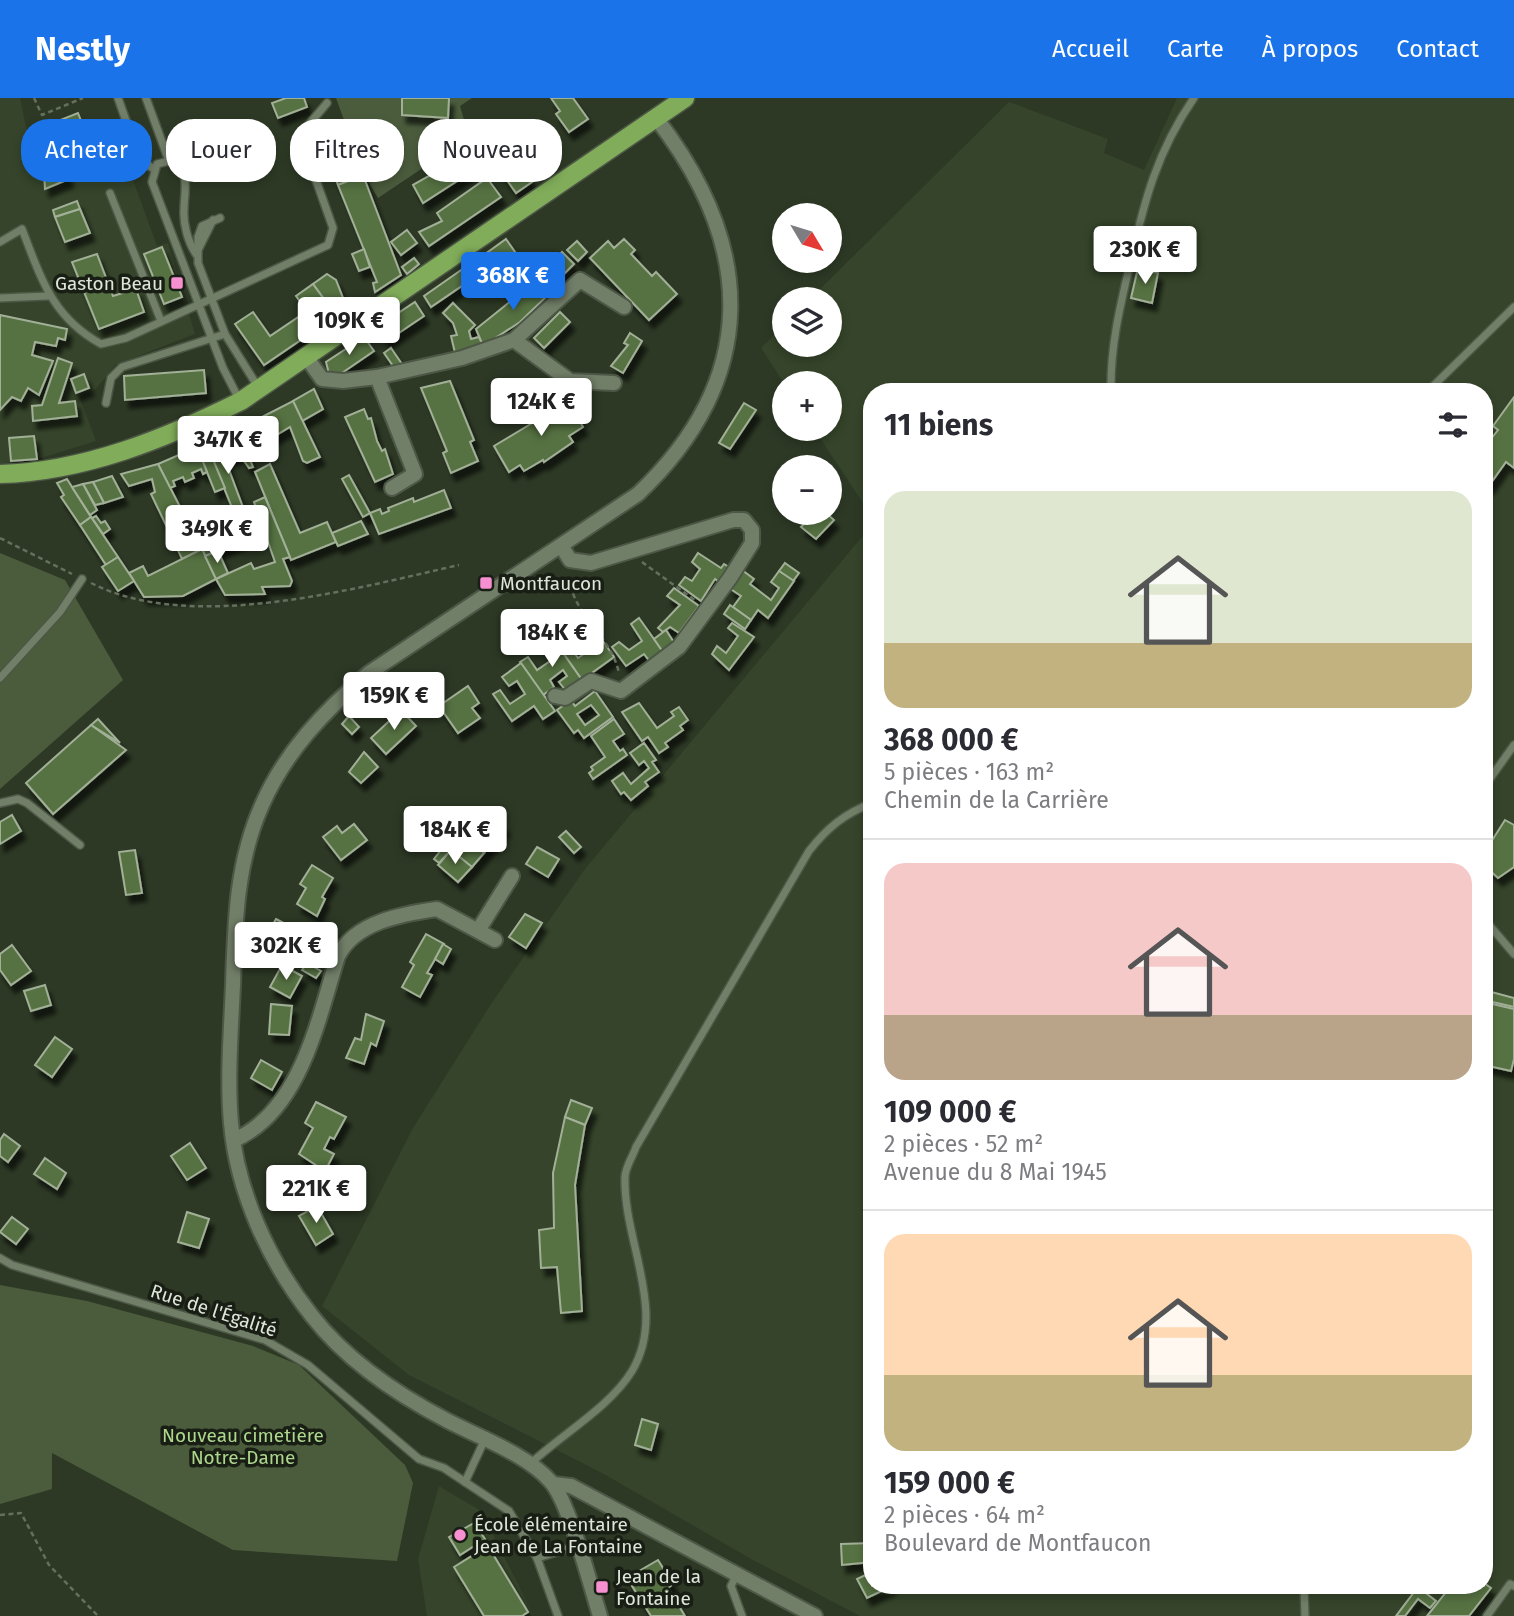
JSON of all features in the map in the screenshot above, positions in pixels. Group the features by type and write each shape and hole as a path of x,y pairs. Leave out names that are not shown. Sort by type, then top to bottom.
{"main road":[{"path":"0,474 38,472 98,458 174,433 260,391 685,98"}],"street":[{"path":"600,1616 578,1546 554,1484 530,1465 379,1380 313,1318 287,1280 260,1231 243,1186 234,1140 230,1094 238,884 247,844 262,805 284,764 337,700 369,673 638,494 670,463 695,428 714,393 725,353 730,318 724,246 710,205 686,157 656,118"},
{"path":"307,358 322,379 343,381 377,377 462,358 514,340 580,280 624,307"},
{"path":"514,340 570,381 614,383"},
{"path":"377,377 415,474 392,488"},
{"path":"555,696 565,698 591,681 621,691 667,659 708,609 752,542 752,530 744,520 733,520 591,562 570,561 562,547"},
{"path":"479,929 512,876"},
{"path":"234,1140 252,1132 265,1120 305,1063 338,956 345,943 356,933 369,926 437,909 479,929 495,940"},
{"path":"554,1484 571,1486 815,1616"}],"lane":[{"path":"118,98 140,160 154,169"},
{"path":"146,98 166,153"},
{"path":"1112,383 1117,318 1145,199 1155,167 1194,98"},
{"path":"0,242 22,229 48,296 82,334 101,344 126,338 328,245 333,228 300,135 327,103"},
{"path":"166,162 157,164 152,182 212,339 241,401"},
{"path":"186,182 183,214 190,245 196,254 225,334 260,391"},
{"path":"110,193 161,321"},
{"path":"196,254 202,226 217,219"},
{"path":"0,298 48,296"},
{"path":"1436,383 1513,310"},
{"path":"106,403 111,378 122,367 225,334"},
{"path":"0,678 60,612 82,579"},
{"path":"1493,774 1514,745"},
{"path":"0,803 18,799 27,803 80,845"},
{"path":"530,1465 559,1437 613,1397 645,1346 646,1305 625,1175 636,1147 809,851 825,831 847,813 863,807"},
{"path":"1493,930 1514,954"},
{"name":"Rue de l'Égalité","path":"0,1258 12,1265 265,1340 308,1365 419,1459 444,1468 509,1511 537,1558 558,1616"},
{"path":"465,1482 485,1439"},
{"path":"537,1558 578,1546"},
{"path":"736,1576 732,1586 742,1616"},
{"path":"1487,1616 1510,1584 1514,1586"},
{"path":"1304,1594 1305,1616"}],"path":[{"path":"34,98 42,115 83,98"},
{"path":"0,538 114,595 160,606 246,603 326,595 459,565"},
{"path":"628,551 708,609"},
{"path":"570,561 570,590 616,656 621,691"},
{"path":"0,1515 21,1513 49,1565 98,1616"}],"shaded area":[{"path":"0,98 20,98 24,119 21,119 21,182 134,182 157,246 168,243 195,334 115,365 96,389 79,396 96,441 38,459 0,463"},
{"path":"1177,98 1514,98 1514,1616 860,1616 753,1560 602,1473 409,1375 322,1306 413,1128 491,1004 585,869 863,536 863,1594 1493,1594 1493,383 863,383 863,503 842,471 842,455 831,455 822,441 842,441 842,371 776,371 761,348 772,337 772,357 842,357 842,287 822,287 836,273 842,273 842,267 1009,102 1108,139 1104,153 1144,170"},
{"name":"École élémentaire Jean de La Fontaine","path":"439,1486 481,1511 534,1616 427,1616 418,1559"}],"green space":[{"path":"336,98 472,98 460,106 464,119 418,119 418,171 404,181 404,119 344,119"},
{"path":"368,182 402,182 378,198"},
{"path":"0,553 65,580 123,680 0,789"},
{"name":"Nouveau cimetière Notre-Dame","path":"0,1285 87,1301 253,1346 299,1365 405,1465 413,1483 397,1561 233,1550 52,1453 52,1489 0,1504"}],"building":[{"path":"286,98 304,98 307,107 278,118 272,103"},
{"path":"402,98 449,98 448,118 402,115"},
{"path":"551,98 573,98 588,119 569,132 556,114 560,111"},
{"path":"78,113 80,119 63,119"},
{"path":"45,182 62,182 45,189"},
{"path":"346,182 366,182 401,275 375,292 373,283 377,282 338,185"},
{"path":"418,182 456,182 423,203 413,185"},
{"path":"481,182 490,182 501,197 429,246 419,232 442,221 437,213"},
{"path":"508,182 532,182 516,193"},
{"path":"77,201 80,209 55,217 53,210"},
{"path":"80,209 90,233 65,242 55,217"},
{"path":"407,230 417,243 401,255 391,242"},
{"path":"506,239 520,259 503,271 488,252"},
{"path":"624,239 635,250 631,254 652,276 656,272 677,294 649,320 590,258 608,241 614,248"},
{"path":"577,241 587,252 578,261 567,250"},
{"path":"162,247 182,297 164,304 144,254"},
{"path":"364,249 370,267 359,271 352,254"},
{"path":"488,252 493,258 479,266 475,260"},
{"path":"562,252 574,264 556,282 544,270"},
{"path":"97,254 113,296 136,289 144,312 99,329 72,262"},
{"path":"414,258 419,264 407,274 402,267"},
{"path":"464,268 469,281 431,307 424,296"},
{"path":"1138,268 1158,273 1152,303 1131,298"},
{"path":"327,274 336,280 350,316 341,322 313,284"},
{"path":"538,279 551,292 520,322 483,346 476,329"},
{"path":"313,284 336,316 264,365 235,324 253,312 270,336 307,311 296,296"},
{"path":"415,302 424,316 387,341 377,327"},
{"path":"453,303 475,325 469,331 471,339 479,337 483,346 455,353 451,336 457,335 453,323 443,313"},
{"path":"560,312 570,322 544,348 534,338"},
{"path":"0,315 67,329 65,340 58,338 56,346 35,342 32,355 53,361 39,395 28,388 21,401 12,397 0,410"},
{"path":"630,333 642,341 623,373 611,366 628,345 624,343"},
{"path":"364,337 374,351 339,375 329,374 326,362"},
{"path":"391,348 402,364 393,366 384,353"},
{"path":"58,358 72,363 59,403 75,401 77,416 33,421 32,406 42,405"},
{"path":"204,370 206,393 125,400 124,376"},
{"path":"84,374 89,388 76,393 71,379"},
{"path":"450,381 474,440 470,442 478,461 451,473 443,453 447,451 421,388"},
{"path":"314,389 323,409 302,421 293,401"},
{"path":"1514,397 1514,468 1506,462 1493,480 1493,436 1498,430 1493,426"},
{"path":"574,398 582,413 577,416 583,427 569,436 573,442 544,462 543,460 524,471 520,465 509,472 494,446"},
{"path":"293,401 320,457 307,463 303,461 290,427 273,437 262,417"},
{"path":"744,403 756,410 730,449 719,443"},
{"path":"364,409 368,419 371,418 382,451 385,449 393,474 375,482 345,417"},
{"path":"234,420 253,467 249,468 244,461 243,452 235,455 227,434 233,432 229,423"},
{"path":"255,421 261,436 245,448 238,430"},
{"path":"227,434 235,455 225,459 250,526 241,530 206,443"},
{"path":"34,436 37,459 11,461 9,438"},
{"path":"206,443 225,488 215,492 197,447"},
{"path":"197,447 207,472 203,474 201,469 192,473 194,478 185,482 183,477 173,481 175,486 170,488 158,464"},
{"path":"158,464 194,534 175,544 151,494 155,492 152,479 129,486 121,474"},
{"path":"270,464 300,533 327,522 336,542 291,560 255,472"},
{"path":"349,475 370,513 363,517 342,479"},
{"path":"112,476 123,497 104,503 93,482"},
{"path":"67,479 91,517 80,525 61,497 64,495 57,483"},
{"path":"93,482 104,503 95,505 83,484"},
{"path":"83,484 97,510 90,515 72,487"},
{"path":"444,490 451,508 379,534 370,513 380,509 382,514 389,511 388,508 413,498 414,502"},
{"path":"265,497 290,557 283,559 292,581 290,586 262,587 265,594 225,595 216,579 251,563 254,569 275,562 254,502"},
{"path":"96,516 101,523 105,521 110,529 103,534 92,518"},
{"path":"91,517 118,557 106,565 80,525"},
{"path":"361,521 368,534 338,546 332,533"},
{"path":"803,525 829,525 816,539 801,527"},
{"path":"245,528 249,538 205,556 201,547"},
{"path":"194,534 202,549 182,559 175,544"},
{"path":"202,549 216,579 183,596 144,597 129,573 143,566 148,576"},
{"path":"218,551 228,573 216,579 205,556"},
{"path":"698,553 721,568 724,564 729,567 719,582 715,579 701,601 679,585 685,577 692,581 700,569 692,562"},
{"path":"118,557 134,581 118,591 102,567"},
{"path":"785,563 799,573 793,581 779,571"},
{"path":"742,570 754,579 750,584 771,600 779,588 771,582 779,571 794,581 768,618 758,610 751,620 733,607 741,596 729,588"},
{"path":"674,588 699,606 679,633 670,627 663,632 658,628 680,605 667,596"},
{"path":"730,605 751,620 745,629 724,614"},
{"path":"639,618 664,653 651,663 644,654 626,666 612,647 619,642 629,650 642,641 631,624"},
{"path":"589,621 614,657 582,680 561,650 569,646 578,658 594,647 585,636 578,640 572,633"},
{"path":"732,623 754,637 729,670 712,654 717,646 726,653 738,636 728,628"},
{"path":"666,630 675,644 663,652 654,639"},
{"path":"551,636 582,680 566,691 559,682 567,676 563,670 550,680 554,687 543,695 520,662 528,657 537,670 553,659 541,643"},
{"path":"521,663 555,711 543,719 534,706 512,721 493,694 500,690 510,704 525,694 517,681 509,686 502,677"},
{"path":"404,681 414,692 408,697 398,686"},
{"path":"468,686 479,703 472,708 480,718 458,733 439,706"},
{"path":"595,691 613,717 584,738 578,730 574,733 557,710 571,700 575,706","holes":["591,705 599,715 585,725 577,714"]},
{"path":"639,703 657,728 674,716 671,712 679,707 688,720 680,726 683,730 665,743 668,747 659,753 648,737 642,741 622,712"},
{"path":"401,710 416,726 386,754 371,738"},
{"path":"349,716 359,727 352,734 342,724"},
{"path":"98,719 120,743 91,725"},
{"path":"614,719 624,734 613,741 620,751 623,749 627,755 593,779 589,773 593,770 591,767 605,757 591,736"},
{"path":"91,725 126,750 53,814 26,783"},
{"path":"644,743 656,760 652,762 659,772 645,782 648,786 631,800 624,792 621,794 612,781 623,773 631,784 649,768 644,761 639,765 630,753"},
{"path":"364,752 378,767 361,783 349,772"},
{"path":"484,810 505,827 484,853 463,835"},
{"path":"12,815 21,831 0,844 0,822"},
{"path":"1505,820 1514,825 1514,867 1498,878 1493,873 1493,839"},
{"path":"354,824 367,840 341,860 323,837 337,826 342,833"},
{"path":"566,831 581,847 574,853 559,837"},
{"path":"463,835 484,853 472,867 451,850"},
{"path":"444,846 451,850 439,863 434,859"},
{"path":"537,847 559,859 548,877 526,864"},
{"path":"135,850 142,893 126,895 119,852"},
{"path":"451,850 472,867 458,882 438,865"},
{"path":"312,865 333,878 322,897 325,899 317,916 297,904 306,888 300,884"},
{"path":"525,914 542,923 526,948 509,937"},
{"path":"276,919 295,929 283,950 264,939"},
{"path":"426,934 444,944 427,973 432,975 420,997 402,987 414,965 410,962"},
{"path":"443,944 451,949 443,964 435,959"},
{"path":"12,945 31,971 11,985 0,970 0,954"},
{"path":"307,963 321,971 316,978 302,970"},
{"path":"282,965 302,976 290,998 270,987"},
{"path":"45,985 51,1005 31,1011 24,991"},
{"path":"1493,992 1514,998 1514,1007 1493,1002"},
{"path":"271,1004 292,1006 289,1035 269,1034"},
{"path":"1493,1004 1514,1009 1514,1059 1511,1071 1493,1067"},
{"path":"366,1014 384,1021 376,1046 371,1043 364,1064 346,1058 355,1038 361,1040"},
{"path":"55,1037 72,1049 52,1077 35,1065"},
{"path":"261,1060 282,1072 272,1090 251,1078"},
{"path":"571,1100 592,1108 585,1125 565,1117"},
{"path":"316,1102 346,1117 334,1139 330,1137 324,1149 334,1154 325,1171 299,1154 313,1128 305,1123"},
{"path":"565,1117 585,1125 575,1185 582,1311 561,1313 557,1267 541,1268 539,1230 554,1228 553,1173"},
{"path":"4,1134 20,1146 8,1162 0,1156 0,1140"},
{"path":"190,1143 206,1168 187,1180 171,1156"},
{"path":"45,1158 66,1173 57,1189 34,1174"},
{"path":"317,1206 333,1234 316,1245 299,1216"},
{"path":"187,1212 209,1219 199,1248 178,1242"},
{"path":"12,1217 28,1229 16,1244 0,1232"},
{"path":"642,1419 658,1424 651,1450 635,1445"},
{"path":"474,1523 485,1539 460,1555 449,1537"},
{"path":"863,1543 863,1563 842,1565 841,1544"},
{"path":"488,1546 528,1612 522,1616 484,1616 454,1567"},
{"path":"658,1560 673,1584 668,1588 685,1616 651,1616 627,1578"},
{"path":"863,1576 863,1590 857,1579"},
{"path":"1413,1594 1427,1594 1436,1601 1430,1608 1418,1599 1405,1616 1396,1616"},
{"path":"1445,1594 1486,1594 1469,1616 1427,1616"}],"place":[{"name":"Gaston Beau","path":"177,283"},
{"name":"Montfaucon","path":"486,583"},
{"name":"École élémentaire Jean de La Fontaine","path":"460,1535"},
{"name":"Jean de la Fontaine","path":"602,1587"}]}
